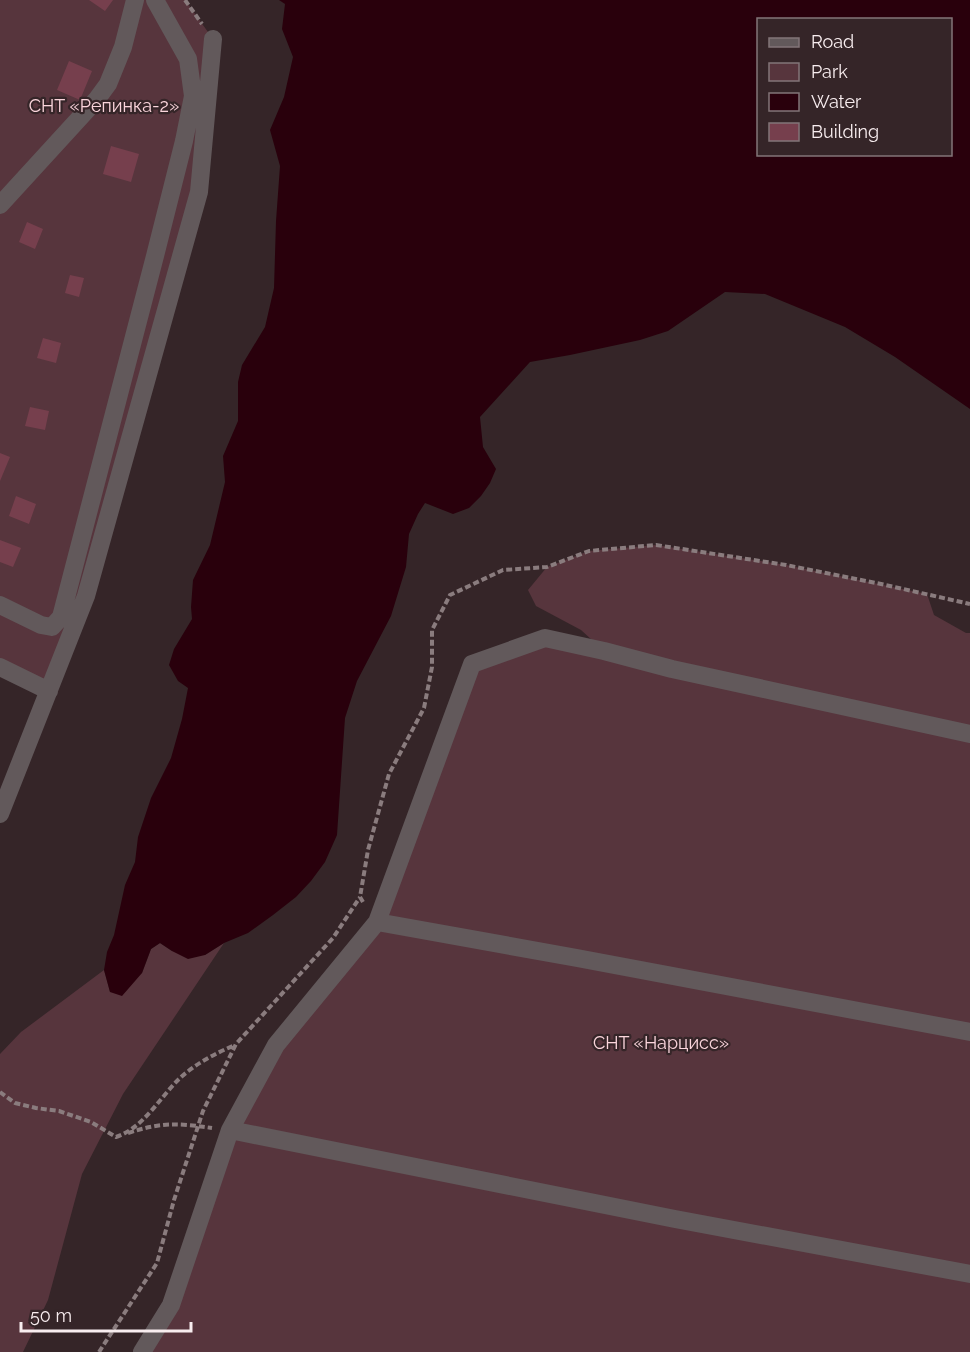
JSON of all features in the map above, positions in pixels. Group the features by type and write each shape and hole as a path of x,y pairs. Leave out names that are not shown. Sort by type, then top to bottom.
{"street":[{"path":"0,205 108,84 123,47 135,0"},
{"path":"0,605 41,625 52,627 61,617 155,256 193,96 188,59 155,0"},
{"path":"0,814 86,596 200,192 213,39"},
{"path":"142,1352 171,1305 230,1130 276,1045 377,922 472,664 545,638 672,669 970,734"},
{"path":"0,667 49,691"},
{"path":"377,922 970,1032"},
{"path":"230,1130 663,1217 970,1274"}],"path":[{"path":"185,0 213,39"},
{"path":"377,922 360,897 368,850 389,774 424,708 432,667 432,630 450,595 503,570 547,567 589,551 656,545 786,565 970,604"},
{"path":"128,1133 180,1078 214,1054 236,1044"},
{"path":"0,1092 15,1103 59,1111 91,1122 116,1137 149,1126 172,1123 230,1130"}],"green space":[{"name":"СНТ «Репинка-2»","path":"0,0 185,0 213,39 199,192 49,691 0,667"},
{"name":"СНТ «Нарцисс»","path":"656,545 786,565 927,594 934,615 970,633 970,1352 142,1352 171,1305 230,1130 275,1045 377,922 472,664 545,638 603,650 581,630 536,606 528,590 547,567 589,551"},
{"path":"160,943 172,951 205,955 224,943 123,1094 82,1174 48,1300 23,1352 0,1352 0,1054 21,1032 104,970 110,992 142,973 151,949"}],"water":[{"path":"279,0 970,0 970,409 895,357 845,327 765,294 725,292 668,331 640,340 530,362 480,417 483,447 496,469 481,496 469,508 453,514 425,503 409,534 406,567 391,616 357,681 345,718 337,835 325,862 296,897 273,915 248,933 224,943 205,955 188,959 160,943 151,949 142,973 122,996 110,992 104,970 107,952 114,935 125,885 135,862 138,837 151,798 171,758 182,719 188,688 178,681 169,665 174,649 192,619 193,580 210,545 225,482 223,456 238,421 238,382 242,365 265,327 274,288 280,166 270,130 284,97 293,57 282,29 285,4"}],"building":[{"path":"89,0 113,0 105,11"},
{"path":"69,61 92,71 80,100 57,90"},
{"path":"111,146 139,154 131,182 103,174"},
{"path":"27,222 43,229 35,249 19,242"},
{"path":"70,275 84,278 79,297 65,293"},
{"path":"43,338 61,343 56,363 37,358"},
{"path":"30,407 49,411 45,430 25,426"},
{"path":"0,453 10,457 0,481"},
{"path":"16,496 36,504 29,524 9,516"},
{"path":"0,540 21,548 13,567 0,562"}]}
